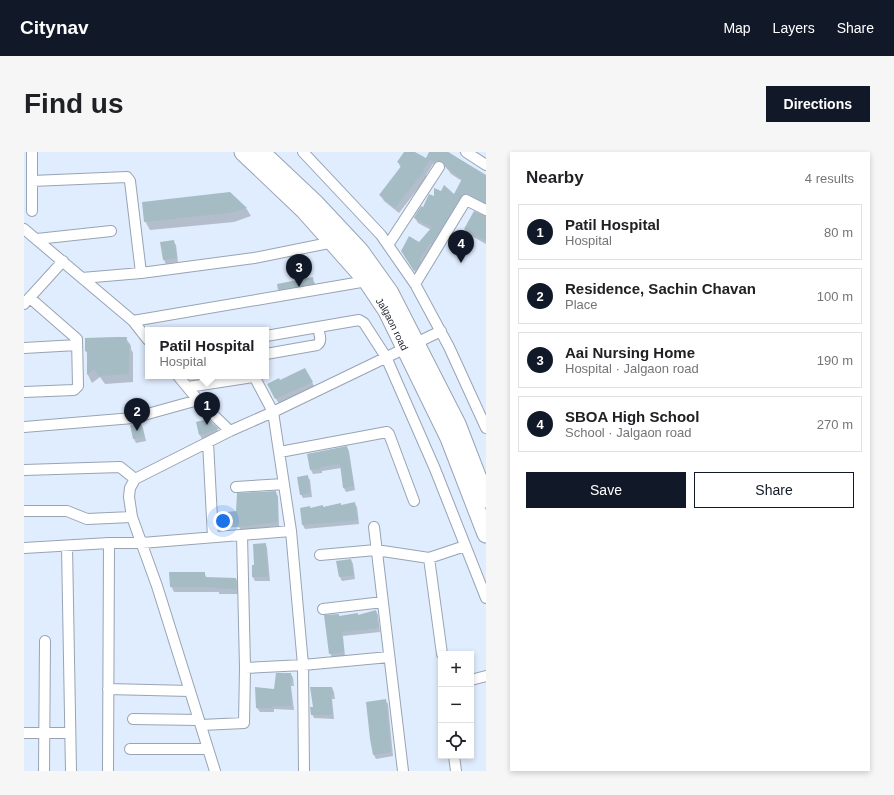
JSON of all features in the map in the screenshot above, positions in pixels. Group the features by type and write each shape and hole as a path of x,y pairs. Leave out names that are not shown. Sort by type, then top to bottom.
{"highway":[{"name":"Jalgaon road","path":"242,152 304,210 367,280 411,345 457,424 486,499"},
{"name":"Jalgaon road","path":"261,152 316,204 360,251 390,293 486,534"}],"street":[{"path":"303,152 376,230 415,284 449,347 486,428"},
{"path":"472,154 486,165"},
{"path":"29,155 32,181 32,211"},
{"path":"388,245 439,167"},
{"path":"32,181 127,177 130,181 134,227 141,273"},
{"path":"415,284 466,200 486,210"},
{"path":"24,228 133,321 145,336"},
{"path":"37,239 111,231"},
{"path":"82,278 141,273 254,258 334,242"},
{"path":"24,392 74,390 77,388 76,337 27,301 63,261"},
{"path":"133,321 367,280"},
{"path":"269,335 362,321 386,356 433,465 486,598"},
{"path":"269,353 317,345 321,340 318,327"},
{"path":"215,771 158,586 132,517 129,498 130,488 135,479 208,442 441,331"},
{"path":"24,348 77,345"},
{"path":"180,379 198,400 230,431"},
{"path":"188,388 248,379"},
{"path":"256,379 273,412 291,531 303,665 304,771"},
{"path":"24,427 133,418 198,400"},
{"path":"280,452 387,432 414,501"},
{"path":"208,442 213,537"},
{"path":"24,470 120,467 135,479"},
{"path":"236,487 284,484"},
{"path":"24,511 67,510 87,519 132,517"},
{"path":"374,527 403,771"},
{"path":"24,548 108,543 142,543 291,531"},
{"path":"133,719 244,723 245,668 242,535"},
{"path":"108,543 108,771"},
{"path":"67,546 71,771"},
{"path":"320,555 376,550 430,558 465,546"},
{"path":"430,558 442,651"},
{"path":"323,609 383,602"},
{"path":"44,771 45,641"},
{"path":"245,668 303,665 389,657"},
{"path":"474,679 486,676"},
{"path":"108,689 190,691"},
{"path":"24,733 70,733"},
{"path":"130,749 208,749"},
{"path":"454,759 456,771"}],"building":[{"path":"404,152 415,152 426,158 429,152 448,152 486,175 486,203 469,194 462,195 432,244 430,243 419,260 421,261 414,271 401,251 409,236 419,242 432,227 414,217 421,206 423,207 429,194 434,196 434,188 441,191 444,185 454,194 462,179 447,169 442,161 435,162 430,160 423,170 424,171 395,208 379,195 402,165 397,162"},
{"path":"230,192 247,208 229,213 144,222 142,202"},
{"path":"474,211 486,216 486,241 464,229"},
{"path":"174,240 177,258 163,260 160,242"},
{"path":"313,277 314,284 278,290 277,284"},
{"path":"127,337 126,344 129,343 129,374 99,376 94,369 87,375 87,352 85,351 85,338"},
{"path":"305,368 313,382 275,399 267,384 279,378 280,380"},
{"path":"208,419 219,429 199,435 196,422"},
{"path":"141,422 144,437 133,439 130,425"},
{"path":"347,446 354,486 343,488 340,464 310,470 307,454"},
{"path":"308,475 310,493 300,495 297,477"},
{"path":"276,491 278,504 277,522 238,527 238,523 219,525 218,513 236,511 237,493"},
{"path":"355,502 358,520 302,525 300,508 310,506 310,508 323,505 323,507"},
{"path":"266,543 268,577 252,577 252,565 254,565 253,544"},
{"path":"351,559 354,575 339,577 336,561"},
{"path":"169,572 205,572 205,577 236,578 237,589 215,587 170,587"},
{"path":"376,610 379,628 342,632 344,652 329,654 324,615 339,614 339,616 358,613 358,615"},
{"path":"276,673 291,673 292,682 290,682 292,706 256,708 255,687 274,689"},
{"path":"310,687 332,687 333,695 331,695 333,715 311,715 310,707 313,707"},
{"path":"386,699 391,752 373,755 366,702"}],"place":[{"name":"SBOA High School","path":"461,263"},
{"name":"Aai Nursing Home","path":"299,287"},
{"name":"Patil Hospital","path":"207,425"},
{"name":"Residence, Sachin Chavan","path":"137,431"}]}
